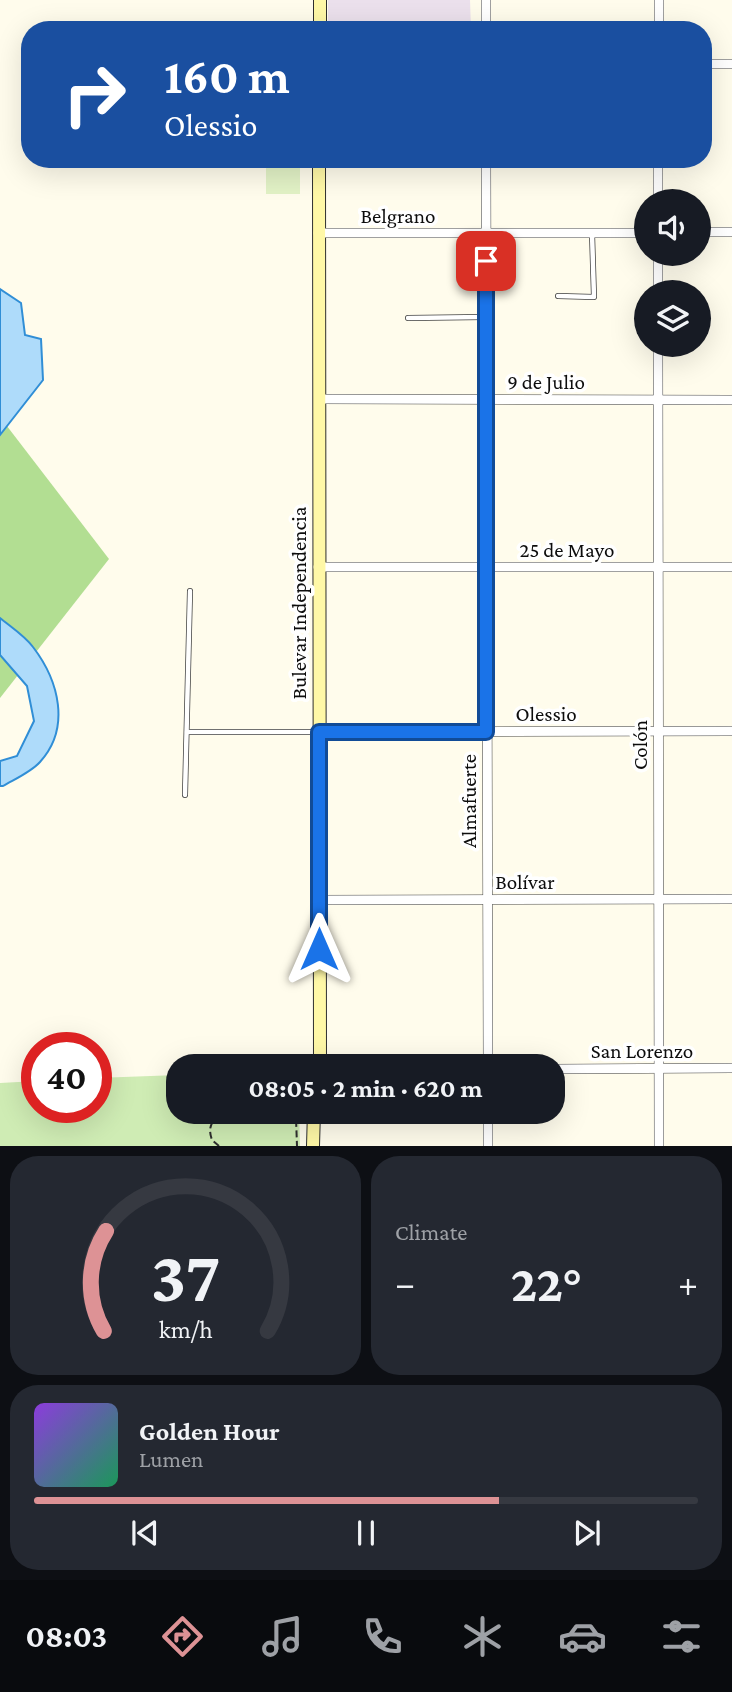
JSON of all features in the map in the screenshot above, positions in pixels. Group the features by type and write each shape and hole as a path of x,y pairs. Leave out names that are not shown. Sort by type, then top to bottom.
{"street":[{"path":"320,0 320,21"},
{"path":"486,0 486,21"},
{"path":"659,0 659,21"},
{"path":"712,64 732,64"},
{"name":"Bulevar Independencia","path":"319,168 319,1054"},
{"name":"Almafuerte","path":"486,168 488,1054"},
{"path":"658,168 658,189"},
{"path":"711,232 732,232"},
{"name":"Belgrano","path":"318,233 634,233"},
{"name":"Colón","path":"658,357 659,1146"},
{"name":"9 de Julio","path":"318,399 732,400"},
{"name":"25 de Mayo","path":"318,568 732,567"},
{"name":"Olessio","path":"319,732 732,731"},
{"name":"Bolívar","path":"319,900 732,899"},
{"name":"San Lorenzo","path":"565,1069 732,1068"},
{"path":"313,1146 314,1124"},
{"path":"320,1124 320,1146"},
{"path":"488,1124 488,1146"}],"lane":[{"path":"558,296 594,297 592,233"},
{"path":"408,318 486,317"},
{"path":"185,794 190,591"},
{"path":"187,732 319,732"}],"path":[{"path":"211,1124 212,1140 219,1146"},
{"path":"296,1124 297,1146"}],"shaded area":[{"path":"328,0 470,0 471,21 328,21"}],"green space":[{"path":"266,168 300,168 300,194 266,194"},
{"path":"0,417 109,559 0,698"},
{"path":"166,1075 166,1124 299,1124 300,1146 0,1146 0,1083 21,1082 21,1123 112,1123 112,1077"}],"water":[{"path":"0,289 21,303 25,335 41,339 43,380 0,435"},
{"path":"0,618 26,639 42,660 55,689 58,705 56,734 50,749 28,772 3,786 0,786 0,761 17,756 34,721 27,686 0,655"}],"route":[{"path":"319,949 319,732 486,732 486,261"}]}
